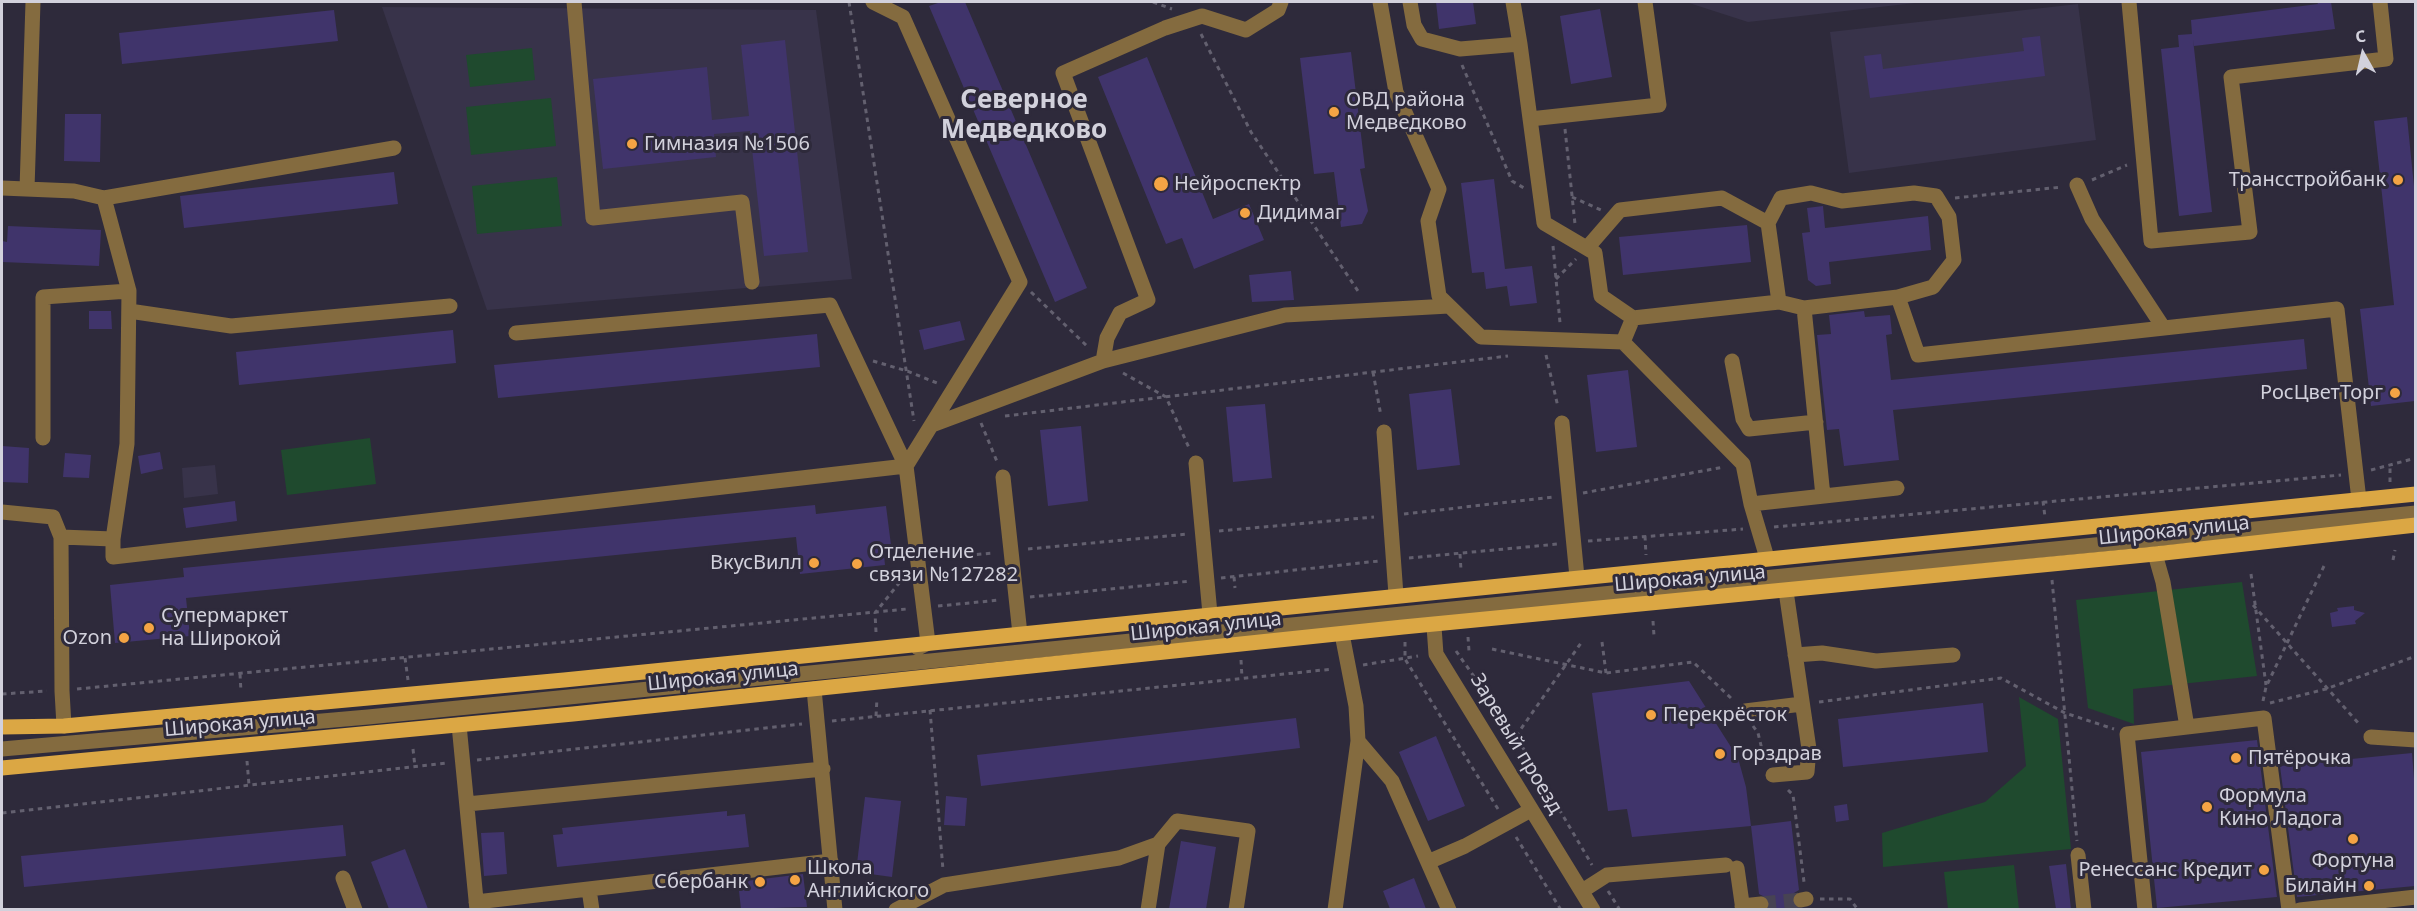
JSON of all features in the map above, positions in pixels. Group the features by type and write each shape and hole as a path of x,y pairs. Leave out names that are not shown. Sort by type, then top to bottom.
{"main road":[{"name":"Широкая улица","path":"2,727 64,726 564,680 2415,494"},
{"name":"Широкая улица","path":"2,768 459,725 1342,634 1433,617 1786,591 2100,560 2415,525"}],"street":[{"path":"27,189 33,2"},
{"path":"574,2 593,218 742,202 752,282"},
{"path":"873,2 903,17 1020,282 906,466"},
{"path":"1103,362 1107,338 1120,313 1148,300 1063,73 1198,12 1246,30 1278,10 1281,2"},
{"path":"1380,2 1396,92 1439,189 1428,221 1439,296 1481,338 1623,342 1743,464 1750,504 1767,558"},
{"path":"1410,2 1414,25 1422,39 1460,49 1520,44"},
{"path":"1513,2 1544,223 1595,254 1601,296 1633,318 1779,302 1804,308 1898,297 1933,287 1953,260 1949,217 1936,196 1914,193 1842,201 1811,193 1781,198 1768,223 1779,302"},
{"path":"1530,119 1659,105 1645,2"},
{"path":"2129,2 2151,242 2250,232 2231,77 2386,59 2380,2"},
{"path":"2,188 74,191 104,198 394,148"},
{"path":"2077,185 2092,219 2163,327"},
{"path":"104,198 129,291 127,444 113,539 113,557 906,466"},
{"path":"1582,246 1620,210 1722,198 1768,223"},
{"path":"43,438 43,297 129,291"},
{"path":"1898,297 1918,355 2337,309 2359,500"},
{"path":"516,333 830,305 906,466 928,643 916,650 913,663 919,673 931,677"},
{"path":"129,311 231,326 450,306"},
{"path":"932,425 1103,362 1285,315 1449,306"},
{"path":"1804,308 1823,496"},
{"path":"1623,342 1633,318"},
{"path":"1732,360 1743,419 1749,429 1770,420 1816,422"},
{"path":"1562,423 1577,577"},
{"path":"1384,432 1396,595"},
{"path":"1196,463 1210,614"},
{"path":"1003,477 1020,634"},
{"path":"1750,504 1897,489"},
{"path":"2,512 53,517 61,537 64,726"},
{"name":"Широкая улица","path":"2,748 172,735 913,663 1433,617 2081,546 2415,513"},
{"path":"2096,526 2085,532 2081,546 2087,556 2100,560"},
{"path":"61,537 113,539"},
{"path":"2155,554 2163,582 2187,727"},
{"path":"1773,775 1807,772 1809,749 1786,591"},
{"name":"Заревый проезд","path":"1431,592 1436,654 1593,909"},
{"path":"1335,909 1358,741 1356,706 1342,634"},
{"path":"1795,655 1822,653 1876,661 1953,656"},
{"path":"824,654 836,657 843,670 839,681 821,688 817,722 835,909"},
{"path":"1744,711 1802,704"},
{"path":"2145,909 2127,734 2264,718 2289,909"},
{"path":"459,725 476,906 589,889 831,861"},
{"path":"2371,737 2415,740"},
{"path":"1358,741 1392,781 1449,909"},
{"path":"467,804 823,769"},
{"path":"1428,862 1465,846 1531,810"},
{"path":"896,909 944,885 1119,858 1158,844 1177,821 1248,831 1236,909"},
{"path":"1148,909 1158,844"},
{"path":"2078,855 2084,909"},
{"path":"1582,891 1607,875 1732,866 1742,908 1761,904"},
{"path":"343,878 355,909"},
{"path":"589,889 592,909"},
{"path":"2300,909 2415,897"}],"path":[{"path":"849,2 918,446"},
{"path":"1198,12 1251,132 1370,309"},
{"path":"1454,47 1512,181 1541,198"},
{"path":"1556,279 1582,246 1572,197 1564,115"},
{"path":"1939,200 2077,185 2144,158"},
{"path":"1572,197 1615,217"},
{"path":"1552,227 1561,340"},
{"path":"1545,351 1562,423"},
{"path":"854,355 907,371 953,390"},
{"path":"1003,416 1510,355"},
{"path":"1372,372 1384,432"},
{"path":"980,419 1003,477"},
{"path":"876,637 875,613 918,560 1390,516 1569,495 1743,464"},
{"path":"2390,465 2390,482"},
{"path":"2043,501 2045,517"},
{"path":"1645,536 1647,557"},
{"path":"2393,560 2395,550"},
{"path":"1460,553 1461,570"},
{"path":"2324,567 2266,687 2263,704 2326,689 2415,656"},
{"path":"2251,574 2253,605 2266,687"},
{"path":"1234,577 1235,588"},
{"path":"2052,580 2078,855"},
{"path":"2253,605 2371,737"},
{"path":"1653,621 1654,636"},
{"path":"1468,637 1469,651"},
{"path":"1405,642 1405,659 1561,909"},
{"path":"1602,642 1606,672"},
{"path":"1516,736 1581,644"},
{"path":"1492,649 1606,672 1693,662 1744,711 1758,733 1763,759"},
{"path":"1456,651 1516,736 1620,909"},
{"path":"2,813 817,722 1348,668 1418,656"},
{"path":"405,658 408,685"},
{"path":"1240,659 1242,679"},
{"path":"240,674 241,692"},
{"path":"1802,704 2001,678 2065,713 2127,734"},
{"path":"876,716 877,698"},
{"path":"930,710 944,885"},
{"path":"413,749 416,767"},
{"path":"247,756 249,785"},
{"path":"1793,795 1803,899 1850,899 1858,909"}],"shaded area":[{"path":"1686,2 1924,2 1748,22"},
{"path":"2078,4 2096,140 1849,173 1830,32"},
{"name":"Гимназия №1506","path":"382,7 816,10 852,279 487,310"},
{"path":"215,465 218,494 184,498 182,468"}],"green space":[{"path":"532,48 535,80 470,87 466,55"},
{"path":"551,98 556,146 471,155 466,107"},
{"path":"557,177 562,226 477,234 472,186"},
{"path":"370,438 376,484 287,495 281,450"},
{"path":"2242,582 2257,676 2133,689 2134,724 2088,708 2076,600"},
{"path":"2019,697 2058,719 2071,849 1883,867 1882,833 1985,802 2026,766"},
{"path":"2014,865 2019,909 1948,909 1944,872"}],"building":[{"path":"941,2 965,2 1087,288 1055,302 929,6"},
{"path":"1436,2 1473,2 1476,24 1439,29"},
{"path":"2317,2 2331,2 2335,29 2194,46 2193,39 2212,212 2179,216 2161,49 2179,47 2178,35 2192,34 2191,20 2318,4"},
{"path":"1600,9 1612,77 1571,84 1560,16"},
{"path":"334,10 338,41 122,64 119,33"},
{"path":"2040,36 2045,76 1870,98 1864,56 1881,54 1883,69 2024,51 2022,38"},
{"path":"785,40 808,252 764,256 750,131 714,134 716,157 603,169 593,79 707,67 712,120 749,116 741,45"},
{"path":"1351,52 1365,168 1360,169 1368,211 1362,224 1341,227 1334,172 1314,174 1300,58"},
{"path":"1147,57 1213,219 1249,204 1264,240 1194,269 1182,238 1166,244 1098,77"},
{"path":"65,114 101,114 100,162 64,161"},
{"path":"2407,117 2415,196 2415,401 2371,406 2360,309 2394,305 2374,121"},
{"path":"394,172 398,204 184,228 180,196"},
{"path":"1494,179 1505,269 1532,266 1537,303 1510,306 1507,286 1486,289 1484,272 1472,273 1461,183"},
{"path":"1823,206 1825,228 1928,216 1931,250 1829,262 1831,284 1816,286 1808,280 1802,233 1810,232 1807,208"},
{"path":"1747,225 1751,262 1623,275 1619,237"},
{"path":"8,226 101,230 99,266 2,262 2,241 7,242"},
{"path":"1291,271 1294,300 1252,302 1249,275"},
{"path":"89,311 111,311 112,329 89,329"},
{"path":"1864,311 1865,317 1890,315 1892,334 1886,335 1891,380 2304,339 2307,369 1893,410 1899,460 1844,466 1839,429 1827,430 1817,335 1831,334 1829,315"},
{"path":"960,321 965,340 924,350 919,330"},
{"path":"453,330 456,363 239,385 236,352"},
{"path":"817,334 820,367 498,398 494,365"},
{"path":"1628,370 1637,447 1596,452 1587,375"},
{"path":"1451,389 1460,465 1417,470 1409,394"},
{"path":"1265,404 1272,478 1233,482 1226,407"},
{"path":"1081,426 1088,501 1048,506 1040,430"},
{"path":"2,446 29,448 28,483 2,482"},
{"path":"160,452 163,469 141,474 138,456"},
{"path":"65,453 91,455 89,478 63,477"},
{"path":"235,501 237,521 186,528 183,508"},
{"path":"815,505 816,514 886,506 891,545 883,546 885,565 800,574 796,537 186,598 190,636 115,643 110,585 184,577 183,568"},
{"path":"2354,606 2354,610 2365,613 2355,621 2356,624 2332,627 2330,613 2338,611 2337,608"},
{"path":"1689,681 1738,758 1746,787 1751,826 1632,837 1627,809 1608,811 1592,693"},
{"path":"1983,703 1988,752 1843,767 1838,719"},
{"path":"1296,718 1300,748 981,786 977,755"},
{"path":"1436,736 1465,806 1428,821 1399,752"},
{"path":"2257,740 2277,897 2157,908 2141,752"},
{"name":"Фортуна","path":"2412,753 2415,791 2415,886 2297,897 2280,766"},
{"path":"946,796 967,798 965,826 944,825"},
{"path":"865,797 901,801 892,877 856,872"},
{"path":"1847,804 1849,820 1836,822 1834,806"},
{"path":"727,811 727,816 745,814 749,847 557,867 553,835 563,834 562,828"},
{"path":"1791,821 1799,890 1794,893 1791,901 1794,907 1801,909 1769,909 1769,899 1759,894 1751,826"},
{"path":"343,825 346,856 24,887 21,856"},
{"path":"504,832 507,874 484,876 481,833"},
{"path":"1181,841 1216,847 1206,909 1169,909"},
{"path":"405,849 428,909 389,909 371,862"},
{"path":"2066,864 2071,909 2056,909 2049,866"},
{"path":"803,874 807,907 741,909 738,882"},
{"path":"1414,878 1426,909 1390,909 1383,891"}],"tunnel":[{"path":"1761,904 1801,900"}],"place":[{"name":"ОВД района Медведково","path":"1334,112"},
{"name":"Гимназия №1506","path":"632,144"},
{"name":"Трансстройбанк","path":"2398,180"},
{"name":"Нейроcпектр","path":"1161,184"},
{"name":"Дидимаг","path":"1245,213"},
{"name":"РосЦветТорг","path":"2395,393"},
{"name":"ВкусВилл","path":"814,563"},
{"name":"Отделение связи №127282","path":"857,564"},
{"name":"Супермаркет на Широкой","path":"149,628"},
{"name":"Ozon","path":"124,638"},
{"name":"Перекрёсток","path":"1651,715"},
{"name":"Горздрав","path":"1720,754"},
{"name":"Пятёрочка","path":"2236,758"},
{"name":"Формула Кино Ладога","path":"2207,807"},
{"name":"Фортуна","path":"2353,839"},
{"name":"Ренессанс Кредит","path":"2264,870"},
{"name":"Школа Английского","path":"795,880"},
{"name":"Сбербанк","path":"760,882"},
{"name":"Билайн","path":"2369,886"}],"district":[{"name":"Северное Медведково","path":"1024,116"}]}
